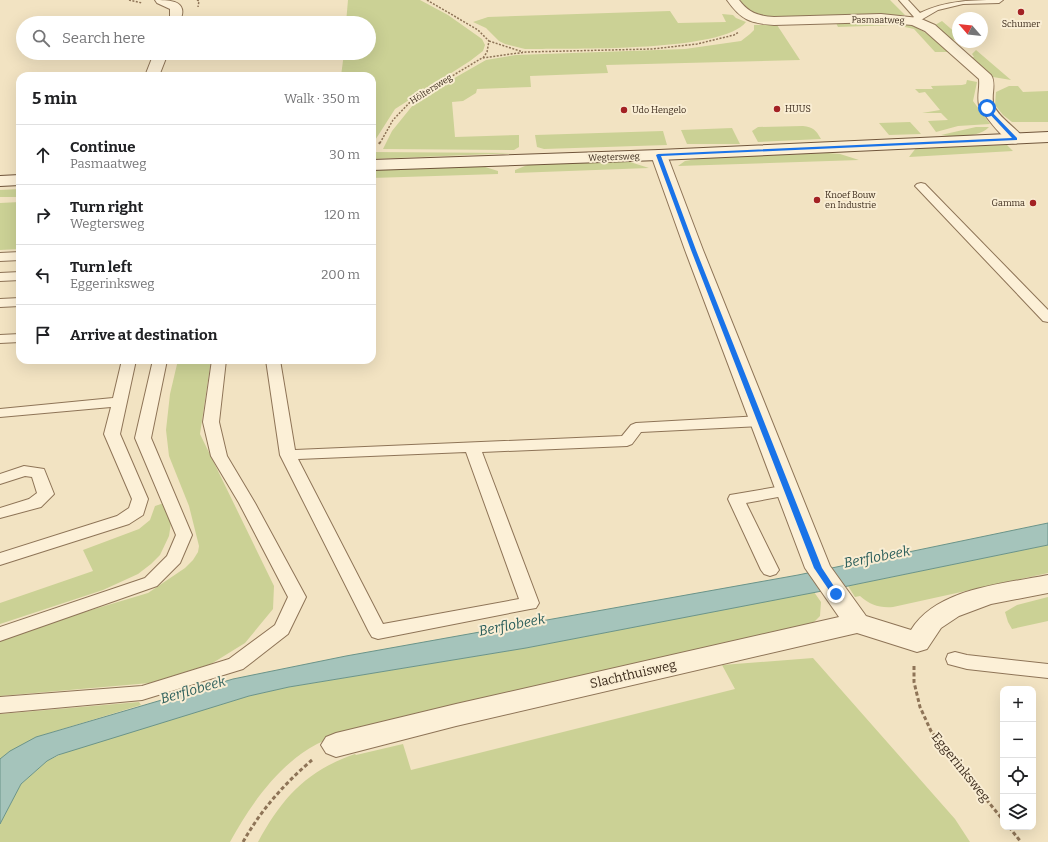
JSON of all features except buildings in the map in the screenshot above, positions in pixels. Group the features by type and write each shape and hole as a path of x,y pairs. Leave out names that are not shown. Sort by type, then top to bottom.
{"street":[{"name":"Pasmaatweg","path":"733,0 743,13 755,19 774,21 893,18 916,19 930,28 986,78 988,88 985,101 987,108 1016,139"},
{"path":"170,1 176,7 176,16"},
{"path":"154,72 158,60"},
{"name":"Wegtersweg","path":"376,165 658,155 1048,137"},
{"path":"658,155 818,568 857,623 917,642 925,628 938,616 956,605 1048,584"},
{"path":"0,181 16,180"},
{"name":"Slachthuisweg","path":"336,745 456,715 857,623"}],"lane":[{"path":"903,0 916,19 935,8 963,1 999,0"},
{"path":"921,186 1048,318"},
{"path":"0,257 16,256"},
{"path":"0,277 16,276"},
{"path":"0,303 16,302"},
{"path":"0,339 16,338"},
{"path":"0,559 124,520 138,511 140,499 112,434 128,364"},
{"path":"0,634 151,582 174,559 184,535 143,438 159,364"},
{"path":"0,705 142,693 236,664 282,629 297,597 219,456 211,422 218,364"},
{"path":"274,364 288,455 378,632 530,603 472,448"},
{"path":"0,413 120,402"},
{"path":"288,455 627,441 636,428 761,421"},
{"path":"0,479 24,471 38,473 46,494 35,503 0,513"},
{"path":"770,570 736,499 788,490"},
{"path":"955,658 967,662 1048,671"}],"path":[{"path":"427,0 478,30 489,41 526,52"},
{"path":"482,58 526,52 652,48 698,44 734,35 755,19"},
{"path":"482,58 486,52 489,41"},
{"name":"Höltersweg","path":"377,149 385,132 402,108 412,100 482,58"},
{"name":"Eggerinksweg","path":"917,642 914,665 914,682 920,707 931,731 1000,816"},
{"path":"243,842 249,831 292,776 336,745"},
{"path":"1011,830 1021,842"}],"green space":[{"path":"348,0 420,0 448,15 482,39 485,45 483,51 470,61 395,109 376,139 376,72 342,72 343,60 376,60 376,16 347,16"},
{"path":"740,0 890,0 905,15 776,18 755,14 747,9"},
{"path":"670,11 678,23 726,22 722,14 733,15 736,18 746,22 732,32 709,39 680,43 615,48 525,49 499,41 486,28 473,22 488,17"},
{"path":"887,21 908,25 921,30 948,52 935,52 914,29 896,25 838,27 836,23"},
{"path":"942,21 952,30 952,39 951,39 935,25"},
{"path":"754,25 777,25 800,60 606,65 608,73 530,76 531,87 477,89 476,93 463,101 452,102 455,137 519,135 519,147 514,150 383,149 392,131 413,105 423,96 486,60 516,55 685,49 741,41 754,30"},
{"path":"976,50 1011,80 993,77 971,57 974,57 972,54"},
{"path":"967,80 977,82 973,101 990,124 958,126 936,132 928,121 948,120 941,113 922,113 940,110 925,92 919,93 915,89 933,89 931,86 962,85 966,84"},
{"path":"1009,86 1018,86 1023,92 1048,91 1048,122 1012,122 1003,115 995,105 996,92"},
{"path":"910,122 921,134 889,135 879,123"},
{"path":"803,126 814,130 821,139 758,142 752,131 758,127"},
{"path":"976,127 989,127 985,131 973,135 941,135"},
{"path":"732,128 740,144 687,144 681,130"},
{"path":"663,131 667,145 544,149 537,147 535,135"},
{"path":"1007,145 1013,151 909,157 916,148"},
{"path":"376,152 515,153 376,159"},
{"path":"828,153 840,154 859,160 678,166 685,161 703,158"},
{"path":"619,161 630,162 649,168 515,173 515,170 530,164"},
{"path":"482,166 498,171 498,174 376,178 376,170"},
{"path":"16,189 16,197 0,197 0,190"},
{"path":"16,202 16,249 0,250 0,203"},
{"path":"177,364 210,364 200,434 274,586 273,609 245,643 211,664 150,683 0,696 0,641 61,619 148,593 185,568 198,552 199,546 189,506 169,456 166,430 170,394"},
{"path":"164,503 171,523 169,536 160,555 138,574 103,590 0,624 0,603 93,571 83,550 139,529 150,520 155,506"},
{"path":"1048,545 1048,573 893,607 883,607 871,604 860,596 855,597 848,586"},
{"path":"814,592 821,602 820,616 813,623 388,723 331,738 303,752 278,774 256,800 230,842 0,842 0,824 21,784 47,761 70,750 249,696 289,687 526,648"},
{"path":"1048,597 1048,621 1012,629 1005,612 1017,605"},
{"path":"813,658 955,819 970,842 258,842 276,812 297,788 323,769 355,754 403,744 411,770 735,689 722,665"},
{"path":"139,702 141,705 36,737 0,760 0,714"}],"water":[{"path":"1048,523 1048,545 848,586 526,648 289,687 249,696 58,755 47,761 21,784 0,824 0,759 10,751 36,737 233,679 346,656 798,575"}],"place":[{"name":"Schumer","path":"1021,12"},
{"name":"HUUS","path":"777,109"},
{"name":"Udo Hengelo","path":"624,110"},
{"name":"Knoef Bouw en Industrie","path":"817,200"},
{"name":"Gamma","path":"1033,203"}],"route":[{"path":"836,594 818,568 658,155 1016,139 987,108"}],"water label":[{"name":"Berflobeek","path":"877,557"},
{"name":"Berflobeek","path":"512,625"},
{"name":"Berflobeek","path":"193,690"}]}
